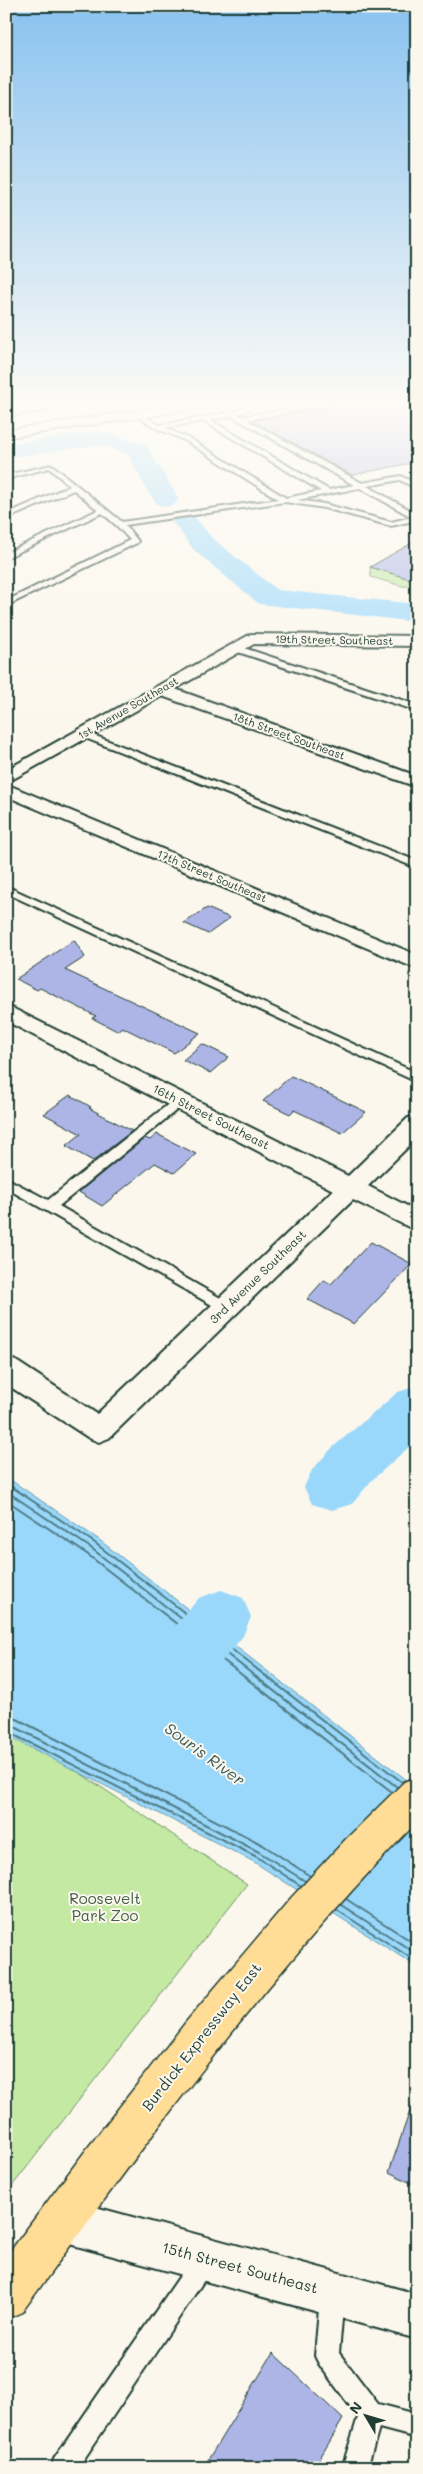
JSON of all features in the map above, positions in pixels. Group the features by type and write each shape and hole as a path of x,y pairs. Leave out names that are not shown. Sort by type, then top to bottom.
{"main road":[{"name":"Burdick Expressway East","path":"6,2296 232,1997 306,1908 417,1796"}],"street":[{"name":"19th Street Southeast","path":"251,639 417,641"},
{"name":"1st Avenue Southeast","path":"6,778 251,639"},
{"name":"18th Street Southeast","path":"161,690 417,782"},
{"name":"17th Street Southeast","path":"6,789 417,963"},
{"name":"16th Street Southeast","path":"6,1012 349,1189 417,1222"},
{"name":"3rd Avenue Southeast","path":"6,1369 99,1430 417,1124"},
{"name":"15th Street Southeast","path":"62,2220 417,2317"}],"lane":[{"path":"6,556 90,516"},
{"path":"6,604 134,541 111,516"},
{"path":"120,524 172,516"},
{"path":"363,516 391,524 417,518"},
{"path":"235,648 417,708"},
{"path":"83,734 417,865"},
{"path":"6,889 417,1078"},
{"path":"50,1207 180,1101"},
{"path":"6,1182 226,1308"},
{"path":"63,2468 205,2259"},
{"path":"332,2294 327,2356 371,2414 417,2426"},
{"path":"354,2468 371,2414"}],"green space":[{"path":"370,567 412,579 417,576 417,587 402,586 371,577"},
{"name":"Roosevelt Park Zoo","path":"6,1724 247,1884 6,2194"}],"water":[{"name":"Souris River","path":"6,1477 98,1539 417,1788 417,1967 254,1862 6,1735"}],"building":[{"path":"417,540 417,581 370,567"},
{"path":"207,908 230,918 208,934 184,923"},
{"path":"74,940 85,957 65,970 200,1033 174,1053 122,1027 117,1031 92,1018 96,1016 40,988 37,990 16,979"},
{"path":"202,1044 229,1057 210,1073 183,1060"},
{"path":"291,1076 366,1112 342,1133 294,1110 290,1114 263,1101"},
{"path":"70,1095 91,1107 89,1108 132,1131 93,1161 66,1146 81,1134 44,1114"},
{"path":"157,1134 196,1154 174,1173 155,1163 102,1206 79,1192 145,1138 150,1140"},
{"path":"371,1242 412,1264 354,1324 307,1299 324,1280 331,1284"},
{"path":"413,2102 417,2102 417,2186 389,2172"},
{"path":"273,2353 343,2419 314,2468 203,2468"}],"waterway":[{"path":"184,520 203,544 269,598 417,613"},
{"path":"332,1487 352,1464 417,1407"},
{"path":"169,1679 221,1617"}]}
